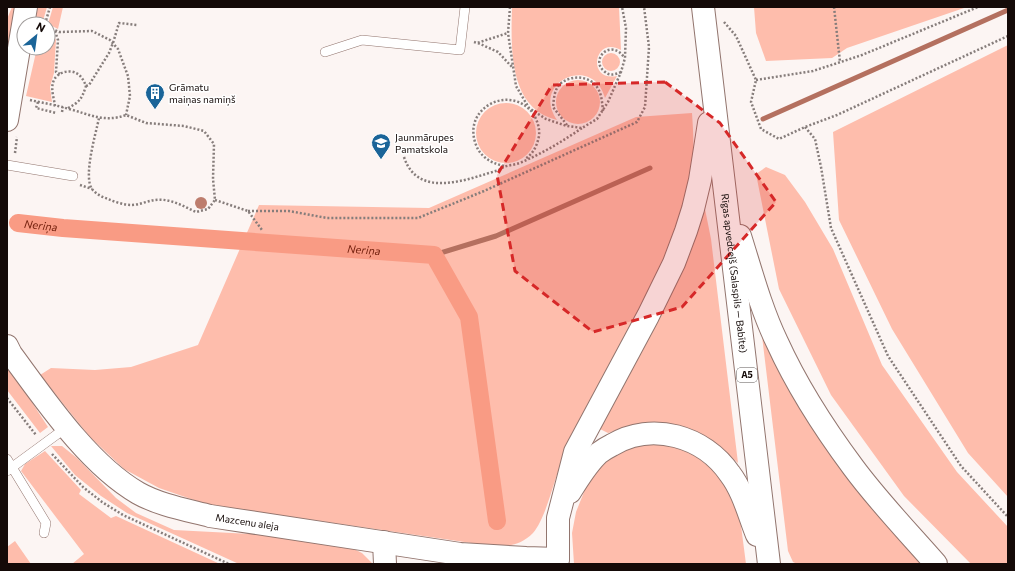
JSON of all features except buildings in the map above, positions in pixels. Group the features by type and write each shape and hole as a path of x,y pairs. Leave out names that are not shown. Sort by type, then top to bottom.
{"main road":[{"path":"7,120 26,7"},
{"name":"Rīgas apvedceļš (Salaspils — Babīte)","path":"703,7 768,564"},
{"path":"561,504 575,452 648,316 674,262 686,231 694,209 714,96"},
{"path":"724,187 759,296 776,342 801,388 825,428 853,468 936,564"},
{"name":"Mazcenu aleja","path":"7,346 15,360 46,402 86,449 112,475 139,494 171,506 210,516 384,542 434,557 475,555 558,559 558,518 561,504"},
{"path":"561,504 585,468 600,452 633,435 670,434 689,440 704,448 731,474 741,494 768,564"},
{"path":"384,542 385,564"}],"lane":[{"path":"325,52 362,40 460,50 465,7"},
{"path":"7,165 73,176"},
{"path":"44,533 46,523 9,466 67,427"}],"path":[{"path":"510,7 508,33 516,86 536,119 540,132 537,144 530,156 520,163"},
{"path":"582,128 567,126 546,119 519,102 508,100 496,101 486,106 478,115 474,125 473,137 477,148 484,157 493,163 504,166 520,163 567,138 597,119 608,102 621,72 624,58 626,28 622,7"},
{"path":"215,200 248,211 289,211 327,218 418,218 484,191 637,122 645,106 649,47 644,7"},
{"path":"834,7 840,62"},
{"path":"756,80 813,71 862,55 978,7"},
{"path":"721,19 736,36 756,80 751,102 761,129 780,139 805,127 837,115 1008,36"},
{"path":"68,108 78,103 86,86 99,69 113,43 119,23 137,25"},
{"path":"56,30 59,32 92,31 110,40 118,49 128,76 130,96 126,115"},
{"path":"56,33 58,40 56,72 60,74"},
{"path":"477,43 508,33"},
{"path":"462,41 477,43 498,52 513,68"},
{"path":"621,72 614,75 607,74 601,69 599,62 601,55 606,50 613,49 620,52 624,58"},
{"path":"55,106 52,88 54,80 60,74 68,71 76,73 82,78 86,86"},
{"path":"567,126 552,107 554,94 560,84 572,78 584,78 596,86 602,97 603,111"},
{"path":"23,99 68,108 99,118 115,119 126,115 146,123 184,126 204,131 214,144 213,179 215,200 208,209 196,212 170,201 157,200 131,205 114,202 98,195 92,189 89,176 90,162 99,118"},
{"path":"38,102 36,108 56,113"},
{"path":"62,112 63,108"},
{"path":"805,127 815,139 831,228 888,356 961,466 1008,517"},
{"path":"404,157 407,166 419,179 436,183 455,183 499,170 504,166"},
{"path":"248,211 262,230"}],"highlighted area":[{"path":"665,82 720,123 776,202 682,307 593,332 515,271 497,175 552,85"}],"shaded area":[{"path":"12,7 19,7 17,16 16,16 7,73 7,19"},
{"path":"38,7 47,7 44,16 36,16"},
{"path":"53,7 63,7 58,29 56,28 56,16 50,16"},
{"path":"512,7 619,7 621,50 612,47 605,49 600,53 597,60 601,72 607,76 617,76 605,98 598,84 589,77 577,75 566,78 557,84 551,94 551,106 557,120 541,114 529,103 521,90 516,74 513,57"},
{"path":"754,7 967,7 847,48 832,58 766,61 756,33"},
{"path":"1008,45 1008,497 968,453 892,329 839,220 833,132"},
{"path":"607,53 615,53 620,58 618,69 615,71 607,71 602,66 602,58"},
{"path":"35,56 55,56 54,73 50,87 52,102 26,96"},
{"path":"574,80 582,80 587,81 594,86 599,93 599,111 594,118 587,123 574,124 566,121 559,114 556,106 556,98 559,90 566,83"},
{"path":"506,103 523,108 531,116 536,133 531,150 523,158 506,163 489,158 481,150 476,133 481,116 489,108"},
{"path":"692,113 692,170 677,226 664,260 649,294 560,465 538,526 524,541 509,545 492,546 272,514 217,508 159,488 124,469 90,437 40,375 51,368 95,370 131,367 198,345 259,205 429,208 636,117"},
{"path":"766,167 785,175 805,202 833,249 882,365 957,472 1008,527 1008,564 971,564 904,496 831,395 779,289 756,174"},
{"path":"705,209 711,239 738,463 710,439 688,431 620,429 608,433 598,428 692,244"},
{"path":"762,336 922,564 797,564 793,562 788,551"},
{"path":"7,364 48,427 40,433 7,390"},
{"path":"651,444 675,446 697,457 717,473 728,489 740,518 746,564 574,564 572,533 576,512 590,477 600,464 631,446"},
{"path":"51,446 62,446 77,458 116,498 136,513 174,530 269,535 348,546 362,553 373,564 239,564 127,513 101,496 75,475"},
{"path":"45,451 81,490 79,494 111,518 116,516 220,564 72,564 84,554 21,471 25,464"},
{"path":"15,541 31,564 7,564 7,547"}],"waterway":[{"path":"763,119 1008,10"},
{"path":"434,255 496,236 650,168"},
{"name":"Neriņa","path":"18,223 63,228 434,255 469,317 497,521"}],"place":[{"name":"Grāmatu maiņas namiņš","path":"155,110"},
{"name":"Jaunmārupes Pamatskola","path":"381,160"}]}
